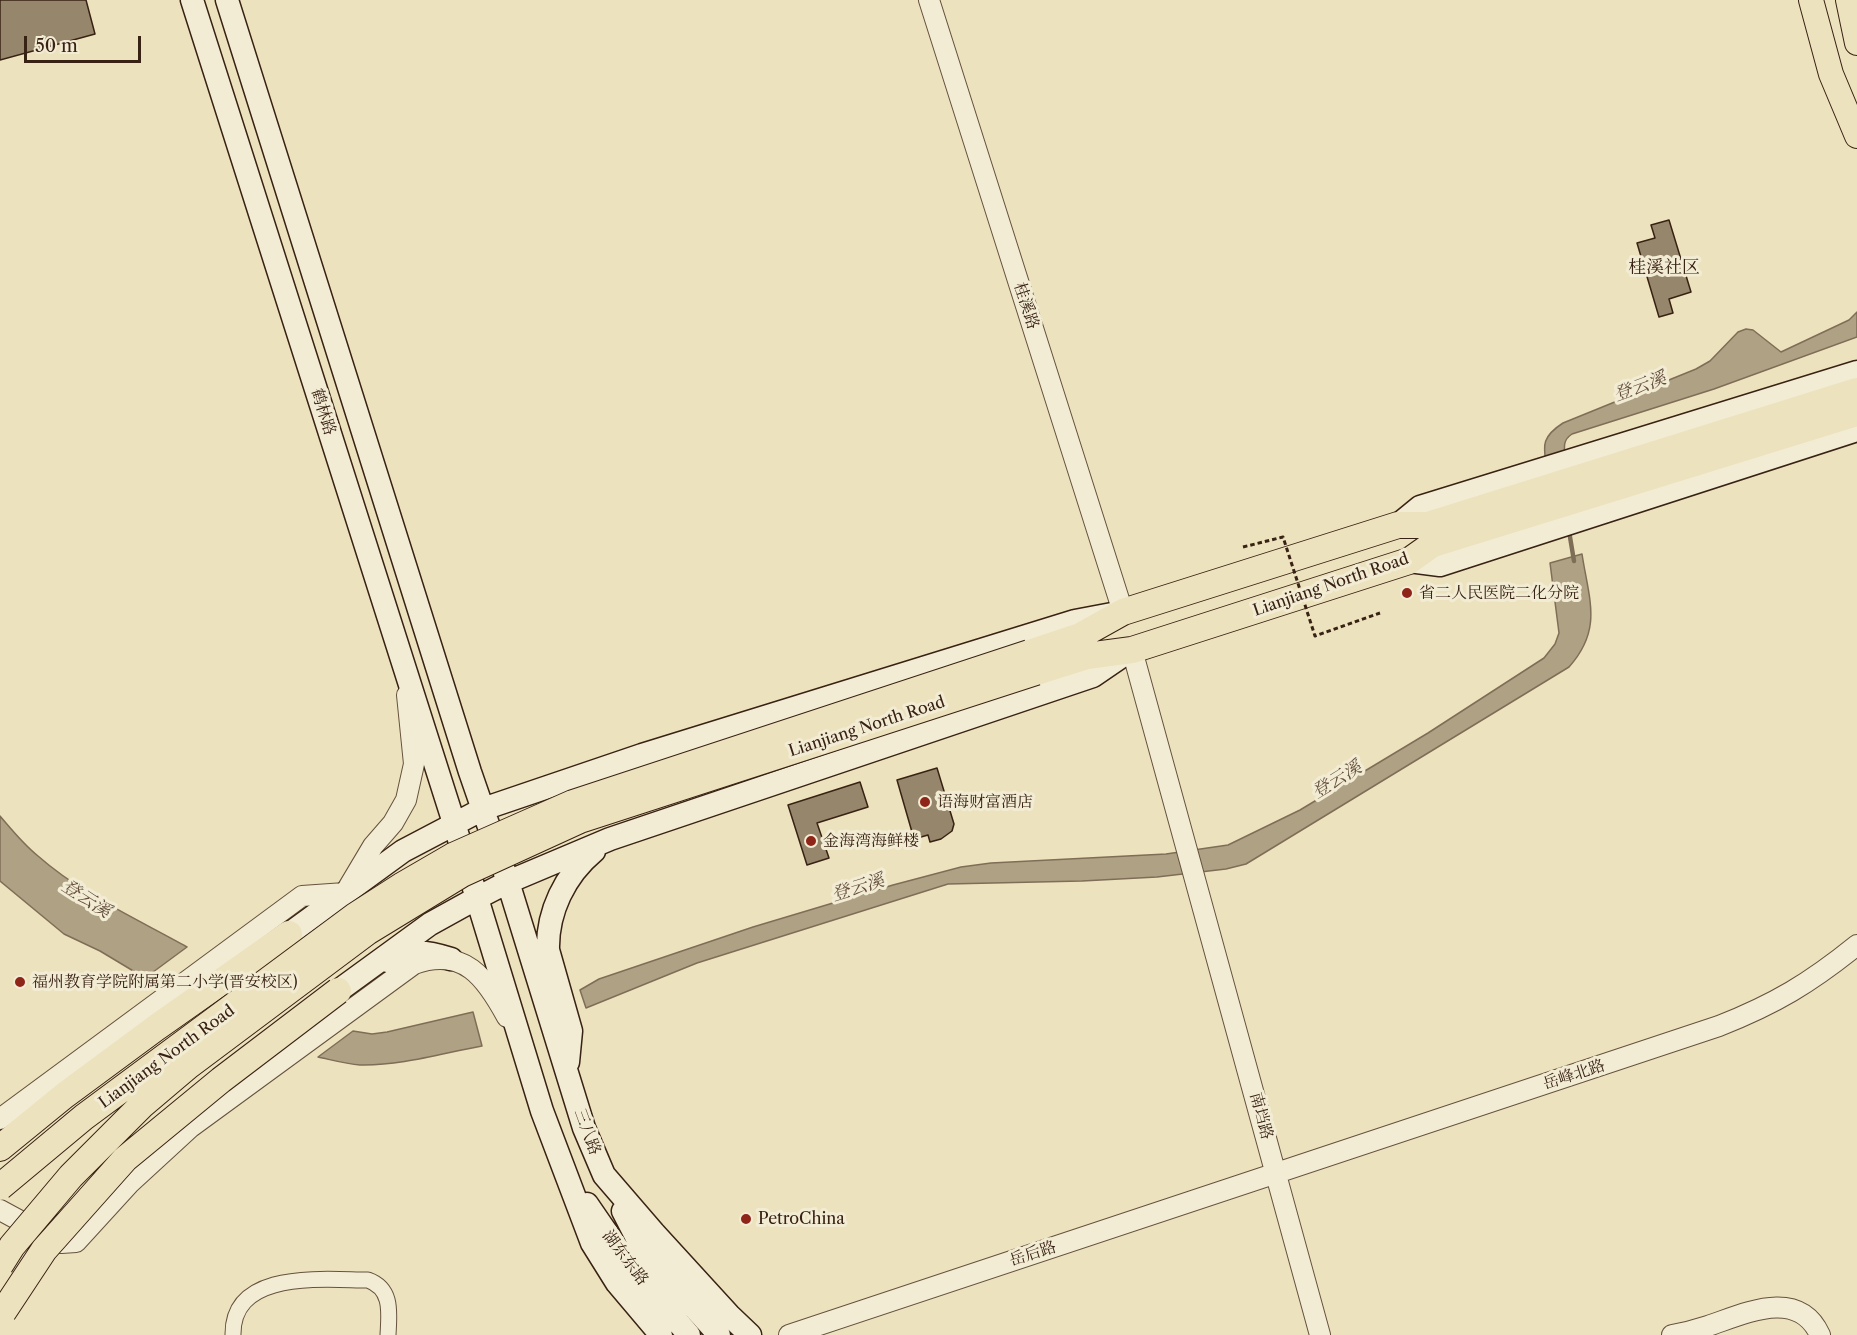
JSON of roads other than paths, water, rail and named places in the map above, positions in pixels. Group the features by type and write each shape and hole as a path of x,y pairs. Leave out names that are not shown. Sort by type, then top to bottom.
{"highway":[{"name":"Lianjiang North Road","path":"0,1187 84,1118 355,916 453,856 513,828 583,799 1032,662 1132,650 1409,561 1433,544 1508,511 1857,391"},
{"name":"Lianjiang North Road","path":"0,1265 12,1246 78,1168 142,1105 188,1066 367,932 462,874 579,820 1032,662 1123,612 1398,525 1428,525 1508,511 1857,413"},
{"path":"0,1148 65,1095 158,1026 289,934"},
{"path":"1,1314 44,1250 125,1159 202,1094 338,991"}],"main road":[{"name":"鹤林路","path":"192,0 477,898"},
{"name":"三八路","path":"227,0 584,1128 604,1175 684,1266 750,1335"},
{"path":"1811,0 1831,74 1857,136"},
{"path":"1848,0 1857,43"},
{"path":"1398,525 1420,507 1857,372"},
{"path":"1409,561 1440,565 1857,430"},
{"path":"289,934 403,851 483,809 642,755 1075,621 1123,612"},
{"path":"338,991 430,924 508,882 610,839 1093,676 1132,650"},
{"path":"567,1075 571,1030 548,950 549,927 564,885 582,861 610,839"},
{"name":"三八路","path":"477,898 542,1111 592,1243 627,1296 661,1335"},
{"path":"363,973 401,955 428,951 451,959"},
{"name":"湖东东路","path":"604,1175 640,1244 668,1280 719,1335"},
{"name":"湖东东路","path":"568,1176 633,1271 689,1335"}],"street":[{"name":"桂溪路","path":"929,0 1123,612"},
{"name":"南垱路","path":"1132,650 1320,1335"},
{"path":"0,1119 302,896 345,893 373,846 383,837 401,810 411,782 414,764 413,747 404,668"},
{"name":"岳峰北路","path":"1276,1173 1719,1026 1774,1003 1799,989 1857,945"},
{"path":"0,1210 61,1243 76,1242 129,1184 191,1126 414,964 437,958 462,962 485,983 496,997 522,1044"},
{"name":"岳后路","path":"789,1335 1276,1173"},
{"path":"233,1335 236,1312 245,1301 269,1286 292,1281 368,1280 382,1288 389,1302 387,1335"},
{"path":"1672,1335 1765,1308 1778,1307 1800,1313 1811,1320 1820,1335"}],"water":[{"path":"1857,312 1857,337 1714,389 1572,434 1565,444 1565,457 1547,467 1546,441 1551,432 1563,423 1696,369 1710,361 1738,332 1746,329 1753,330 1781,352 1849,320"},
{"path":"1582,554 1590,600 1590,627 1580,653 1569,667 1246,864 1226,869 1157,877 948,884 697,963 586,1008 580,990 599,979 753,927 961,867 991,863 1166,854 1228,845 1300,810 1428,733 1544,658 1555,644 1559,633 1550,563"},
{"path":"0,816 33,851 72,882 187,947 145,978 100,951 64,934 0,881"},
{"path":"473,1012 482,1046 375,1065 339,1062 318,1057 353,1031 372,1034 387,1032"}],"waterway":[{"name":"登云溪","path":"1569,531 1574,561"}],"place":[{"name":"省二人民医院二化分院","path":"1407,593"},
{"name":"语海财富酒店","path":"925,802"},
{"name":"金海湾海鲜楼","path":"811,841"},
{"name":"福州教育学院附属第二小学(晋安校区)","path":"20,982"},
{"name":"PetroChina","path":"746,1219"}],"district":[{"name":"桂溪社区","path":"1664,268"}]}
